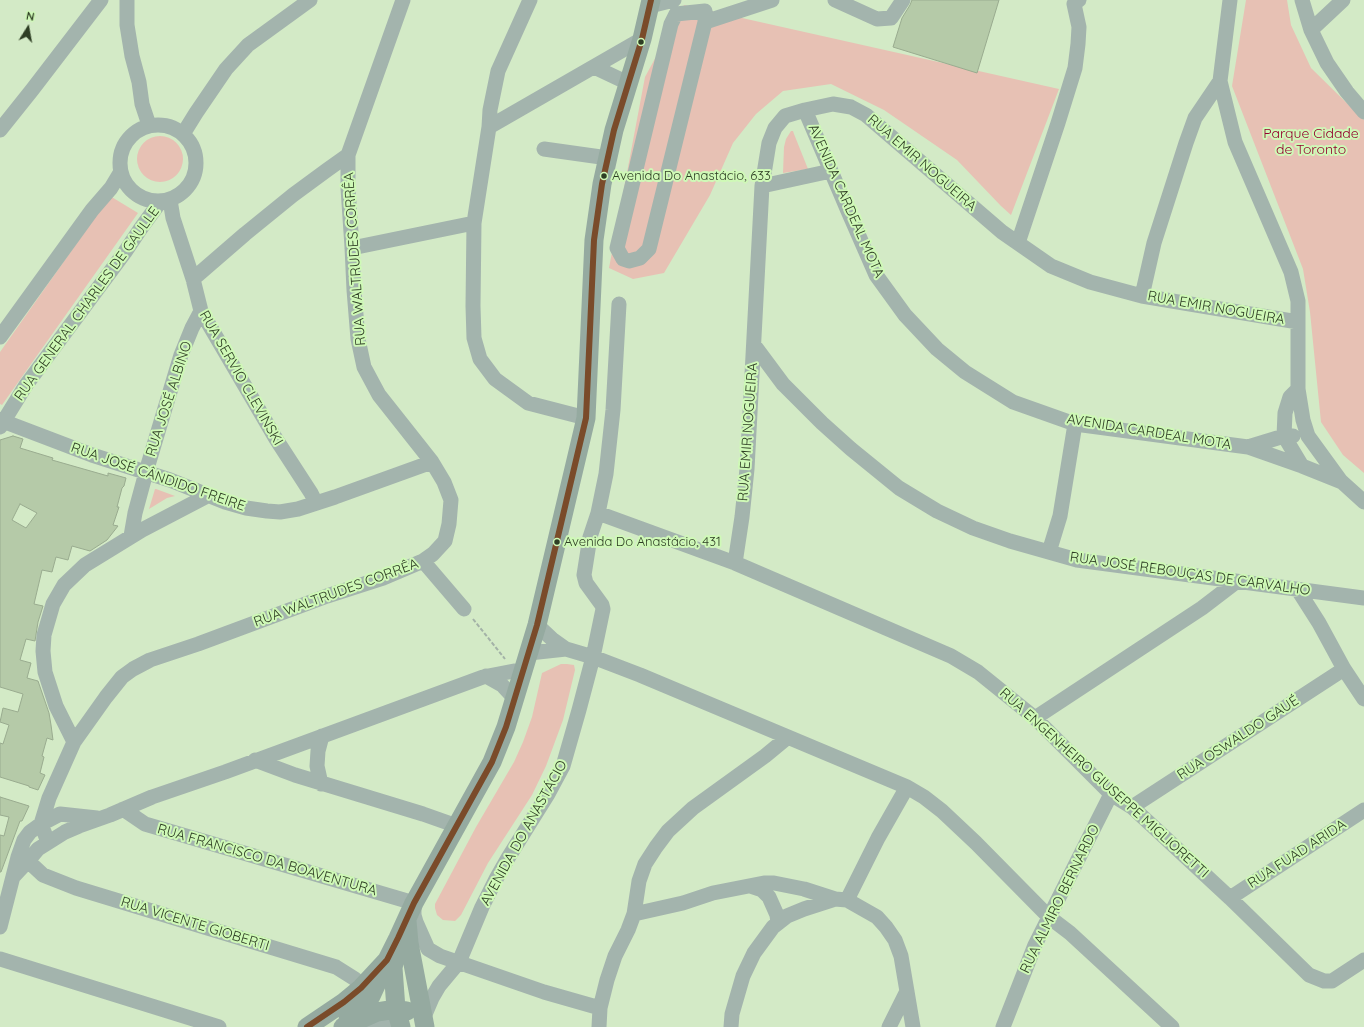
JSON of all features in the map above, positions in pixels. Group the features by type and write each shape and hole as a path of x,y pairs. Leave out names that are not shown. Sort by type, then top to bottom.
{"main road":[{"path":"343,1027 371,996 411,910 500,746 515,699 518,672 529,653 537,625 586,418 594,240 602,184 614,130 642,39 661,2"},
{"path":"411,910 409,943 424,1023"},
{"path":"398,938 393,968 399,1019"},
{"path":"307,1027 344,1002 361,988 387,960"},
{"path":"343,1027 377,1012 399,1019"},
{"path":"399,1019 409,1012 424,1023"}],"street":[{"path":"0,130 101,0"},
{"path":"127,0 127,25 132,56 139,82 142,104 149,125"},
{"path":"184,134 196,112 226,69 248,45 310,0"},
{"name":"RUA WALTRUDES CORRÊA","path":"41,824 49,798 74,742 122,677 133,669 150,660 198,644 327,596 382,578 423,561 433,554 444,541 449,524 451,500 444,482 432,462 379,395 364,367 358,339 354,290 348,188 348,155 403,0"},
{"path":"530,0 498,71 490,110 490,127 474,223 474,338 480,359 495,379 528,403 586,418"},
{"path":"707,11 649,250 640,258 629,261 623,259 617,248 670,24 676,14 707,11 772,0"},
{"path":"835,0 877,19 891,18 903,0"},
{"path":"1230,0 1220,81 1235,142 1291,272 1298,301 1298,389 1308,436 1342,482"},
{"path":"1302,0 1311,30 1327,63 1347,92 1364,112"},
{"path":"1311,30 1343,0"},
{"path":"1018,243 1075,68 1078,44 1078,27 1074,1"},
{"path":"490,127 642,39"},
{"path":"594,66 628,83"},
{"path":"1142,296 1154,243 1195,118 1220,81"},
{"name":"RUA EMIR NOGUEIRA","path":"736,563 747,469 762,186 769,143 775,128 785,116 833,104 851,107 866,115 1002,232 1051,266 1090,282 1142,296 1298,322"},
{"name":"AVENIDA CARDEAL MOTA","path":"805,110 876,274 905,315 937,349 965,372 1013,402 1075,424 1248,447 1342,482 1364,502"},
{"path":"149,125 161,125 173,128 184,134 193,147 196,163 193,178 184,191 165,201 143,199 129,189 120,174 119,158 124,143 135,132 149,125"},
{"path":"544,149 608,158"},
{"path":"193,279 245,234 348,155"},
{"path":"762,186 831,171"},
{"path":"0,336 120,174"},
{"name":"RUA SERVIO CLEVINSKI","path":"165,201 173,218 193,279 201,311 276,439 316,503"},
{"name":"RUA GENERAL CHARLES DE GAULLE","path":"1,423 26,385 125,252 140,228 165,201"},
{"path":"352,248 474,223"},
{"name":"AVENIDA DO ANASTÁCIO","path":"424,1023 432,998 459,962 482,907 496,879 548,794 562,766 579,710 603,609 586,583 584,575 590,537 598,513 606,474 610,439 619,304"},
{"name":"RUA JOSÉ ALBINO","path":"132,536 135,513 145,473 181,355 201,311"},
{"name":"RUA JOSÉ REBOUÇAS DE CARVALHO","path":"754,345 783,384 822,423 851,449 899,488 962,523 1010,541 1077,560 1364,598"},
{"path":"1298,389 1290,397 1285,413 1284,436 1302,466"},
{"name":"RUA JOSÉ CÂNDIDO FREIRE","path":"1,423 145,473 170,480 207,496 246,508 267,511 280,512 298,509 432,462"},
{"path":"1049,552 1060,516 1075,424"},
{"name":"AVENIDA CARDEAL MOTA","path":"1248,447 1284,436 1308,436"},
{"path":"74,742 56,706 45,672 43,651 44,635 53,604 64,585 85,565 132,536 207,496"},
{"name":"RUA ENGENHEIRO GIUSEPPE MIGLIORETTI","path":"598,513 736,563 951,656 978,672 1035,718 1111,794 1132,807 1230,898 1309,975 1324,981 1332,981 1364,960"},
{"path":"423,561 464,609"},
{"path":"1035,718 1202,608 1236,582"},
{"path":"1298,590 1319,623 1344,669 1364,699"},
{"path":"537,625 552,639 566,649"},
{"path":"529,653 566,649 593,656 907,787 924,797 942,811 994,860 1049,917 1070,933 1172,1027"},
{"name":"RUA OSWALDO GAUÉ","path":"1132,807 1344,669"},
{"path":"14,876 38,849 64,832 123,810 146,799 486,676 518,672"},
{"path":"486,676 502,685 515,699"},
{"path":"321,784 317,766 318,751 322,736"},
{"path":"599,1027 600,1008 607,980 615,956 634,914 640,881 645,864 668,831 702,801 765,756 788,737"},
{"path":"254,760 272,768 321,784 423,814 457,826"},
{"name":"RUA WALTRUDES CORRÊA","path":"61,772 60,814 64,832"},
{"path":"731,1027 732,1014 743,976 754,953 769,932 787,916 804,909 841,900 907,787"},
{"name":"RUA ALMIRO BERNARDO","path":"1003,1027 1035,945 1111,794"},
{"name":"RUA FRANCISCO DA BOAVENTURA","path":"123,810 145,824 411,910"},
{"name":"RUA FUAD ARIDA","path":"1230,898 1364,810"},
{"path":"0,927 18,857 24,840 30,832 41,824 60,814 73,814 102,818"},
{"path":"41,824 48,842"},
{"name":"RUA VICENTE GIOBERTI","path":"28,862 43,875 76,888 336,966 354,979 361,988"},
{"path":"634,914 683,903 713,893 774,883 804,889 841,900 877,917 895,940 901,956 913,1027"},
{"path":"750,886 762,890 769,897 777,915 778,923"},
{"path":"411,910 428,949 440,956 544,992 600,1008"},
{"path":"0,958 219,1027"},
{"path":"889,1027 907,991"},
{"path":"368,1027 380,1021 399,1019"}],"path":[{"path":"464,609 518,672"}],"green space":[{"name":"Parque Cidade de Toronto","path":"1246,0 1287,0 1291,25 1311,68 1364,120 1364,473 1343,455 1321,422 1310,312 1303,269 1232,86"},
{"path":"684,5 1059,89 1011,215 957,160 884,110 831,84 783,91 756,114 733,143 710,195 664,273 633,279 609,268 645,77"},
{"path":"791,131 793,131 808,169 783,173 784,147 786,139"},
{"path":"155,136 165,136 177,142 182,150 182,168 177,176 169,181 155,182 147,179 140,172 137,164 137,154 140,146 147,139"},
{"path":"110,196 138,213 2,405 0,404 0,352"},
{"path":"155,489 175,496 167,498 149,509"},
{"path":"561,664 574,665 575,670 563,720 546,766 532,795 488,863 461,915 455,921 443,920 437,915 435,904 476,827 514,762 532,717 542,673"}],"building":[{"path":"912,0 999,0 977,73 893,47 902,18"},
{"path":"13,436 23,439 20,448 53,458 52,460 108,476 108,473 126,478 113,525 118,526 107,540 90,551 72,546 68,560 56,557 52,572 42,570 34,604 43,606 38,622 35,641 26,639 20,660 31,663 27,678 38,681 49,713 51,725 53,740 47,738 42,756 44,757 40,773 45,775 38,790 0,777 0,743 3,744 9,725 0,722 3,708 18,712 23,694 0,687 0,440","holes":["20,504 37,513 26,528 12,520"]},
{"path":"0,797 29,806 22,821 20,821 1,872 0,835 4,836 9,817 0,815"}],"transit line":[{"path":"307,1027 344,1002 361,988 387,960 414,903 492,762 506,727 537,625 586,418 594,240 602,184 614,130 642,39 651,0"}],"place":[{"name":"Avenida Do Anastácio, 633","path":"604,176"},
{"name":"Avenida Do Anastácio, 431","path":"557,542"}]}
